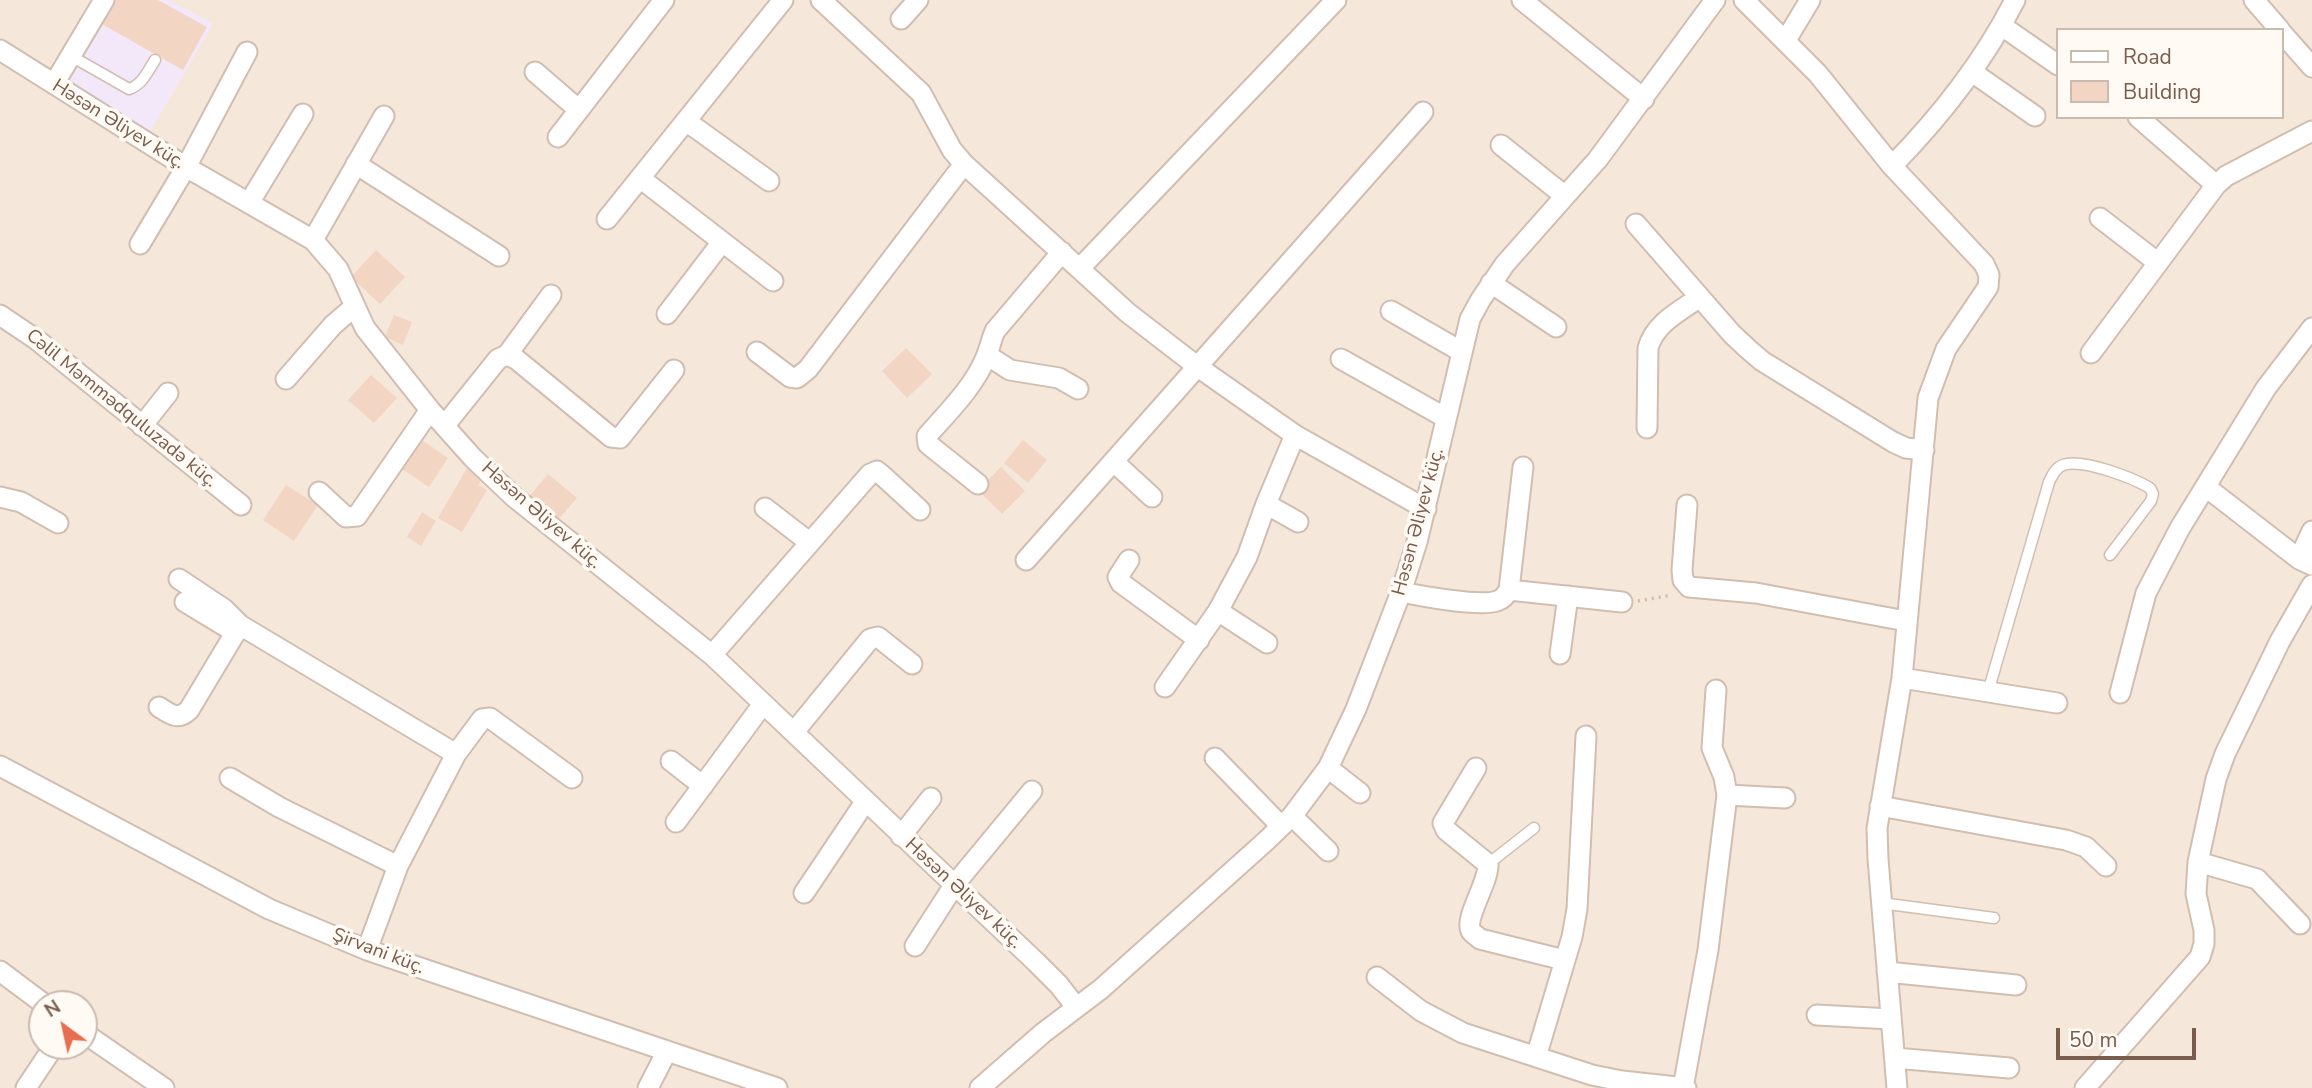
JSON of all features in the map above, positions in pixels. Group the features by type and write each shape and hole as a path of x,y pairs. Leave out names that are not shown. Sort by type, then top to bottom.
{"street":[{"path":"54,84 104,0"},
{"path":"558,137 664,0"},
{"path":"607,219 783,0"},
{"path":"901,19 918,0"},
{"path":"1080,268 1336,0"},
{"path":"1522,0 1644,99"},
{"name":"Həsən Əliyev küç.","path":"980,1088 1007,1063 1101,989 1286,821 1328,768 1356,709 1401,592 1426,509 1470,319 1491,283 1598,159 1716,0"},
{"path":"1744,0 1818,74 1892,166 1983,264 1989,275 1988,287 1946,349 1928,398 1902,678 1877,828 1897,1088"},
{"path":"1786,40 1810,0"},
{"path":"1892,166 1918,140 1972,72 2002,26 2015,0"},
{"path":"2254,0 2278,28"},
{"path":"825,1 921,93 953,150 964,164 1128,313 1198,367 1295,435 1426,509"},
{"path":"2002,26 2056,64"},
{"path":"2284,34 2312,67"},
{"name":"Həsən Əliyev küç.","path":"0,50 186,167 313,240 338,269 365,328 430,410 514,497 712,655 901,836 955,884 1059,985 1076,1007"},
{"path":"140,244 186,167 247,52"},
{"path":"535,72 579,110"},
{"path":"1972,72 2035,116"},
{"path":"1026,561 1423,112"},
{"path":"249,203 303,114"},
{"path":"313,240 384,116"},
{"path":"2140,119 2216,185"},
{"path":"686,121 769,181"},
{"path":"2091,354 2216,185 2226,176 2312,131"},
{"path":"1501,145 1565,196"},
{"path":"356,164 499,256"},
{"path":"757,352 790,377 797,378 808,369 964,164"},
{"path":"640,178 773,281"},
{"path":"2100,218 2157,262"},
{"path":"1636,224 1732,334 1762,360 1893,442 1906,448 1924,450"},
{"path":"667,314 722,242"},
{"path":"978,484 928,444 927,436 965,393 987,355 995,331 1062,251"},
{"path":"1491,283 1556,327"},
{"path":"445,425 498,359 507,355 551,295"},
{"path":"1647,428 1648,348 1652,336 1659,327 1700,297"},
{"path":"286,379 333,325 354,307"},
{"path":"1391,311 1462,352"},
{"name":"Cəlil Məmmədquluzadə küç.","path":"0,315 37,340 242,505"},
{"path":"2120,693 2146,593 2180,528 2266,388 2312,328"},
{"path":"507,355 516,359 611,438 620,438 626,433 674,370"},
{"path":"987,355 1010,370 1050,376 1078,389"},
{"path":"1341,359 1447,418"},
{"path":"142,426 168,393"},
{"path":"318,492 346,517 357,516 430,410"},
{"path":"1165,687 1218,611 1247,558 1266,503 1295,435"},
{"path":"1114,462 1152,497"},
{"path":"1401,592 1432,598 1493,603 1503,598 1509,590 1523,467"},
{"path":"712,655 870,474 877,471 920,510"},
{"path":"2206,487 2305,562 2312,531"},
{"path":"0,496 21,502 58,523"},
{"path":"1266,503 1298,522"},
{"path":"1687,505 1682,570 1683,580 1689,587 1756,593 1906,621"},
{"path":"765,508 809,542"},
{"path":"1129,560 1118,576 1121,583 1199,640"},
{"path":"179,579 224,609 238,629"},
{"path":"2085,1088 2200,957 2204,937 2196,894 2198,862 2207,812 2225,754 2280,641 2312,585"},
{"path":"1509,590 1622,602"},
{"path":"1560,654 1568,596"},
{"path":"186,602 457,754"},
{"path":"1218,611 1266,643"},
{"path":"159,707 175,717 183,716 238,629"},
{"path":"794,732 870,639 877,637 912,664"},
{"path":"1902,678 2057,703"},
{"path":"1377,977 1421,1010 1462,1033 1592,1075 1685,1088 1708,950 1727,795 1724,777 1712,748 1716,690"},
{"path":"676,822 763,704"},
{"path":"367,950 398,866 457,754 482,719 490,718 572,778"},
{"path":"1536,1057 1572,937 1577,909 1586,736"},
{"path":"1215,758 1286,821 1328,851"},
{"path":"671,761 703,786"},
{"name":"Şirvani küç.","path":"0,766 269,909 367,950 777,1088"},
{"path":"1328,768 1360,793"},
{"path":"1476,768 1443,823 1446,830 1488,864 1489,874 1469,921 1471,931 1480,939 1564,960"},
{"path":"230,778 279,807 398,866"},
{"path":"915,946 955,884 1032,791"},
{"path":"1727,795 1785,798"},
{"path":"901,836 932,797"},
{"path":"804,893 865,802"},
{"path":"1880,806 2066,839 2085,846 2106,866"},
{"path":"2198,862 2257,879 2300,924"},
{"path":"0,971 28,992"},
{"path":"1887,972 2016,985"},
{"path":"1817,1015 1891,1019"},
{"path":"98,1043 164,1088"},
{"path":"648,1088 667,1051"},
{"path":"1895,1058 2009,1068"},
{"path":"26,1088 45,1060"}],"lane":[{"path":"71,56 129,89 142,81 155,60"},
{"path":"1988,692 2049,482 2055,471 2063,465 2113,471 2150,488 2153,494 2151,501 2109,555"},
{"path":"1488,864 1534,828"},
{"path":"1881,903 1994,918"}],"path":[{"path":"1622,602 1665,597 1689,587"}],"shaded area":[{"path":"0,0 2312,0 2312,1088 0,1088"},
{"path":"109,0 169,0 213,24 149,133 64,80"}],"building":[{"path":"113,0 158,0 207,27 183,70 100,23"},
{"path":"376,250 405,277 380,304 351,277"},
{"path":"394,315 412,322 403,345 385,337"},
{"path":"906,348 932,374 907,398 882,371"},
{"path":"371,375 397,398 374,423 348,400"},
{"path":"416,436 448,458 429,487 396,465"},
{"path":"1023,440 1047,460 1028,483 1004,463"},
{"path":"1001,467 1025,491 1002,514 978,490"},
{"path":"467,468 483,478 478,485 487,490 462,532 438,518"},
{"path":"548,474 577,498 556,522 527,499"},
{"path":"286,485 318,505 294,541 263,520"},
{"path":"422,512 436,521 421,546 407,537"}]}
